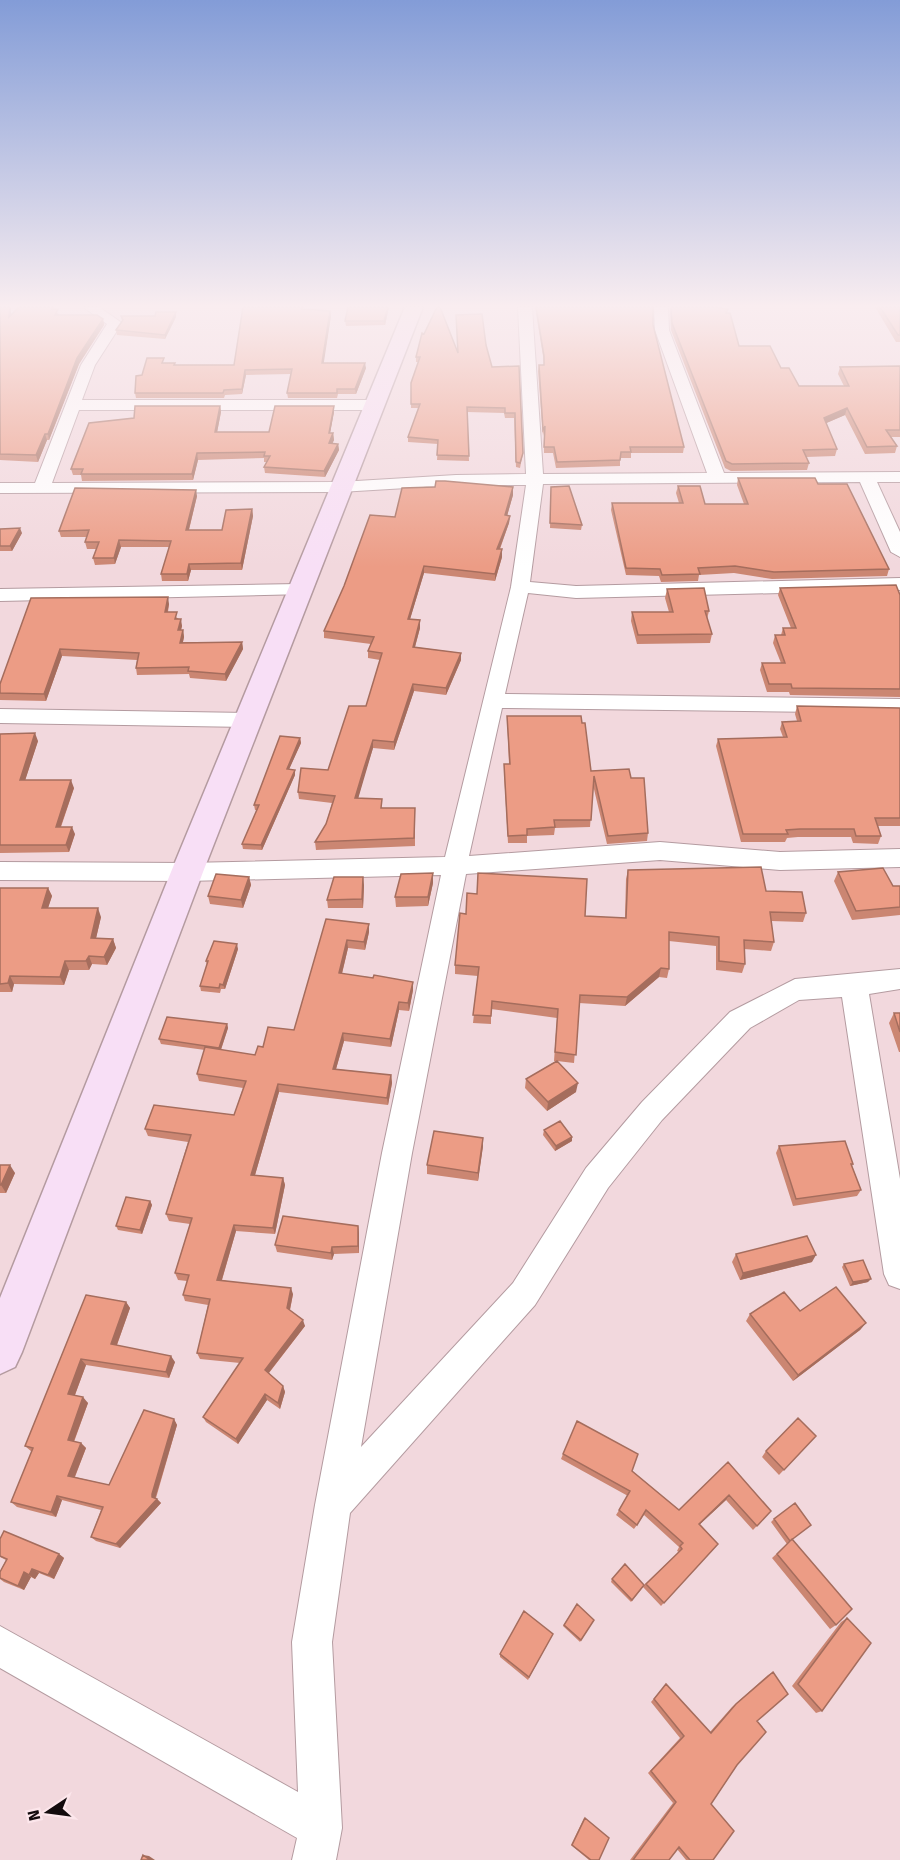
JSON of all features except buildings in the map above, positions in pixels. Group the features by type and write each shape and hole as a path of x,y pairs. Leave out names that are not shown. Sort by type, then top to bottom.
{"street":[{"path":"42,488 78,394"},
{"path":"0,1352 187,872 378,394"},
{"path":"318,1844 312,1642 333,1505 397,1153 455,866 520,587 535,479 530,394"},
{"path":"686,394 717,477"},
{"path":"74,405 373,405"},
{"path":"866,477 900,552"},
{"path":"0,488 340,487 456,480 900,477"},
{"path":"520,587 576,592 900,584"},
{"path":"0,595 299,590"},
{"path":"493,701 900,706"},
{"path":"0,716 248,720"},
{"path":"0,872 187,872 455,866 660,851 780,861 900,858"},
{"path":"333,1505 524,1294 597,1178 652,1111 740,1020 795,990 900,979"},
{"path":"854,985 900,1274"},
{"path":"0,1646 318,1844"}]}
